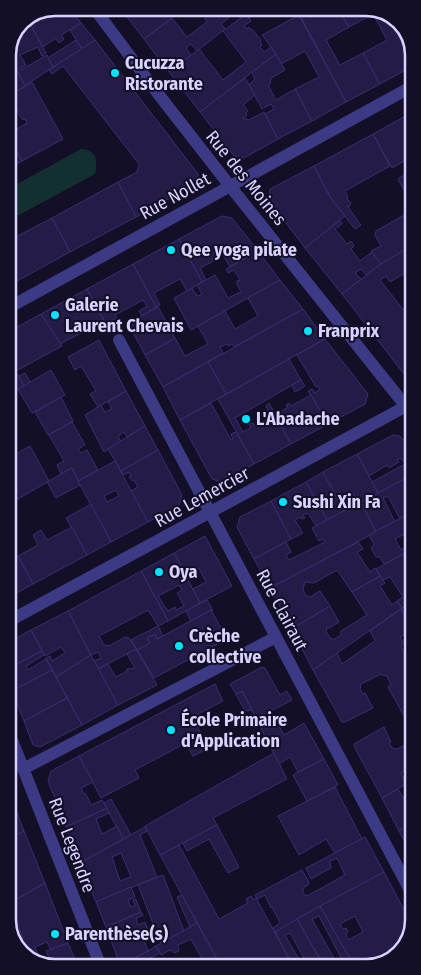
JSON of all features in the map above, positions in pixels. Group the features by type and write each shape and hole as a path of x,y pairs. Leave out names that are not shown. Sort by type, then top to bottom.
{"street":[{"name":"Rue des Moines","path":"100,16 158,95 405,402"},
{"name":"Rue Nollet","path":"16,304 405,90"},
{"name":"Rue Clairaut","path":"119,340 405,881"},
{"name":"Rue Lemercier","path":"16,617 210,512 405,411"},
{"path":"23,769 276,637"},
{"name":"Rue Legendre","path":"16,751 98,959"}],"green space":[{"path":"81,149 90,151 95,157 95,174 16,217 16,185"}],"building":[{"path":"55,16 75,16 81,23 61,35 64,39 59,43 56,38 43,47 31,25 40,19"},
{"path":"126,16 170,16 172,18 144,39"},
{"path":"206,16 231,16 221,24 225,29 197,51 191,44 186,48 191,55 169,72 144,39 172,18 187,37 207,22"},
{"path":"243,16 247,16 251,21 244,26 247,29 249,27 252,29 261,40 262,45 260,47 264,52 271,47 276,54 200,112 169,72 199,49 223,80 246,62 223,31"},
{"path":"300,16 343,16 349,27 326,40 340,65 363,53 380,84 346,102"},
{"path":"300,16 346,102 312,121 295,89 319,77 305,51 281,64 262,35"},
{"path":"343,16 369,16 349,27"},
{"path":"375,17 385,21 395,29 403,44 405,55 405,70 380,84 363,53 387,40"},
{"path":"81,23 95,40 82,49 70,30"},
{"path":"31,25 46,53 42,56 38,47 20,55 26,65 20,68 21,70 47,55 53,67 25,86 16,68 16,53 20,38"},
{"path":"76,40 82,49 53,67 48,58"},
{"path":"95,40 198,174 196,184 136,217 118,182 137,172 139,164 63,66 52,74 49,70"},
{"path":"276,54 285,70 271,78 268,85 276,100 295,89 312,121 278,139 265,114 274,109 271,104 262,109 249,85 255,79 252,72"},
{"path":"16,69 25,86 16,92"},
{"path":"245,78 255,95 243,105 248,111 247,115 243,118 249,120 264,112 278,139 244,158 234,156 200,112"},
{"path":"32,82 63,139 22,161 16,151 16,129 27,123 26,120 22,119 16,108 16,92"},
{"path":"405,116 405,160 392,168 373,134"},
{"path":"373,134 390,166 345,191 347,199 351,203 349,207 347,206 361,225 355,229 330,197 314,166"},
{"path":"16,151 22,161 16,164"},
{"path":"314,166 330,197 345,216 305,248 268,199 270,189"},
{"path":"405,174 405,192 398,179"},
{"path":"118,182 136,217 70,252 52,218"},
{"path":"405,214 405,250 381,264 371,251 381,246 375,235 376,231"},
{"path":"222,216 232,218 258,251 230,267 222,253 217,254 217,259 200,268 206,280 202,282 179,239"},
{"path":"52,218 70,252 16,282 16,237"},
{"path":"340,220 342,224 335,229 347,244 351,241 354,246 351,249 360,261 372,252 381,264 366,275 361,269 355,273 361,279 342,294 305,248"},
{"path":"179,239 202,282 187,291 180,279 154,293 160,305 156,307 133,264"},
{"path":"405,250 405,273 390,282 386,276 380,280 405,312 405,374 342,294 381,264"},
{"path":"258,251 280,280 191,330 174,298 192,288 197,296 202,294 197,285 215,275 228,298 241,292 237,284 237,281 240,280 234,270 228,273 226,269"},
{"path":"133,264 156,307 142,316 139,311 147,306 143,300 115,315 117,318 109,322 116,330 111,333 87,289"},
{"path":"280,280 303,309 234,347 232,344 228,346 227,344 220,347 223,353 163,387 145,355 175,338 185,356 208,344 198,326 225,311 235,329 258,316 248,298"},
{"path":"87,289 104,321 60,344 41,314"},
{"path":"158,307 175,338 145,355 128,323"},
{"path":"303,309 325,339 226,394 208,362"},
{"path":"41,314 62,346 16,371 16,328"},
{"path":"325,339 368,394 365,404 328,424 308,391 312,389 315,393 320,389 318,386 316,387 297,355"},
{"path":"99,340 126,391 98,407 90,394 96,391 81,366 75,370 68,357"},
{"path":"289,359 301,380 235,418 243,432 251,428 249,424 253,423 255,426 271,417 266,406 269,403 291,444 254,464 218,399"},
{"path":"208,362 226,394 180,420 163,387"},
{"path":"51,370 65,395 32,413 18,389"},
{"path":"16,372 24,386 16,390"},
{"path":"25,373 30,382 24,386 19,376"},
{"path":"301,380 305,386 295,392 292,385"},
{"path":"126,391 145,426 127,437 124,432 118,436 121,442 104,452 85,415 101,405 105,412 112,409 108,402"},
{"path":"311,395 328,424 291,444 275,415 288,407 286,405 289,403 291,406"},
{"path":"61,397 73,421 48,435 35,412"},
{"path":"211,403 231,440 233,439 231,434 236,432 254,464 221,482 212,479 180,420"},
{"path":"72,422 85,445 78,449 81,453 87,450 98,470 78,481 72,468 61,474 57,465 64,461 49,435"},
{"path":"145,426 158,450 121,471 108,449"},
{"path":"393,435 400,436 405,443 405,464 401,458 397,460 399,462 389,468 387,465 369,476 357,454"},
{"path":"30,446 49,481 16,500 16,454"},
{"path":"158,450 182,495 179,505 148,522 131,491 138,487 134,480 132,481 129,477 131,476 129,472 123,475 121,471"},
{"path":"357,454 378,493 361,502 359,498 356,499 352,492 348,495 354,506 344,511 323,472"},
{"path":"115,461 148,522 111,542 78,481","holes":["116,490 119,496 107,502 104,496"]},
{"path":"405,464 405,479 378,493 372,482"},
{"path":"72,468 80,485 56,498 47,482"},
{"path":"323,472 344,511 327,520 306,482"},
{"path":"405,479 405,516 400,519 388,496 383,498 395,522 376,532 361,502"},
{"path":"306,482 327,520 316,526 308,513 303,515 305,518 301,519 300,517 295,520 303,533 291,539 271,501"},
{"path":"271,501 291,539 254,559 237,527 240,517"},
{"path":"361,502 376,532 270,588 254,559 286,542 291,552 286,555 289,560 325,542 323,539 319,541 312,528"},
{"path":"91,504 111,542 87,555 66,518"},
{"path":"405,516 405,534 395,539 401,550 405,547 405,554 384,564 380,557 376,557 371,548 374,544 369,535"},
{"path":"72,527 87,555 33,584 18,556 38,545 33,535 41,530 47,540"},
{"path":"205,536 232,586 200,603 193,589 206,582 199,568 185,575 174,553"},
{"path":"358,542 363,549 357,552 370,572 375,568 380,576 352,592 337,570 314,583 305,582 303,589 306,596 312,597 320,591 330,606 292,629 270,588"},
{"path":"174,553 200,603 168,621 141,571","holes":["179,585 182,590 177,593 184,606 176,610 175,607 168,611 158,596"]},
{"path":"405,553 405,606 402,608 397,601 403,597 390,577 383,580 376,569"},
{"path":"18,556 33,584 16,593 16,557"},
{"path":"141,571 168,621 158,626 148,610 99,636 104,645 109,646 125,637 129,638 136,649 98,669 94,661 101,658 98,652 91,655 68,611"},
{"path":"380,576 385,583 380,586 392,605 397,601 402,608 313,670 292,629 330,606 339,622 329,628 327,627 326,632 331,639 335,639 341,635 341,631 367,615 352,592"},
{"path":"207,600 213,611 211,610 191,621 186,611"},
{"path":"405,607 405,617 401,609"},
{"path":"401,609 405,617 405,634 400,637 403,643 401,647 405,654 405,718 388,687 391,684 386,675 381,674 361,684 360,689 363,694 365,693 373,708 342,722 313,670 337,653 342,664 375,641 370,631"},
{"name":"Crèche collective","path":"211,610 227,639 154,678 137,650 150,643 147,638 155,634 157,639"},
{"path":"68,611 91,655 56,677 46,658 50,656 52,661 65,653 61,647 45,656 31,630"},
{"path":"158,626 163,636 157,639 155,634 147,638 150,643 137,650 131,640"},
{"path":"31,630 42,651 16,664 16,638"},
{"path":"136,649 157,685 118,705 98,669 108,664 116,677 126,672 127,669 135,668 127,654"},
{"path":"42,651 44,655 26,666 28,670 46,659 52,670 16,689 16,664"},
{"path":"91,655 118,705 82,725 56,677"},
{"path":"262,667 265,668 280,695 287,691 292,700 271,711 284,735 304,723 324,759 298,772 290,757 279,764 242,691 236,694 230,684"},
{"path":"52,670 67,698 24,721 16,701 16,689"},
{"path":"215,684 223,701 196,715 194,721 209,748 193,756 186,743 135,770 139,778 101,798 79,756"},
{"path":"242,691 252,710 245,711 236,694"},
{"path":"67,698 82,725 40,747 33,745 24,721"},
{"path":"384,727 392,748 397,749 405,745 405,771 401,773 405,785 382,798 354,744"},
{"path":"274,753 287,779 213,818 217,825 160,855 145,826"},
{"path":"79,756 93,782 81,788 83,793 86,794 91,805 102,800 107,808 66,827 48,781 51,771"},
{"path":"324,759 338,785 307,801 293,775"},
{"path":"335,787 362,839 335,853 326,839 299,855 278,816"},
{"path":"398,789 405,798 405,827 399,831 382,798"},
{"path":"111,799 131,835 123,839 104,803"},
{"path":"107,808 109,813 96,819 102,834 117,826 123,839 80,863 66,827"},
{"path":"16,810 24,831 16,835"},
{"path":"217,825 239,867 228,873 209,839 187,851 183,843"},
{"path":"145,827 147,831 140,835 157,877 96,902 80,863","holes":["121,853 131,877 120,881 112,857"]},
{"path":"405,827 405,842 399,831"},
{"path":"24,831 45,883 16,900 16,835"},
{"path":"365,837 384,872 275,932 273,928 280,923 272,907 265,895 257,899 255,895 302,870 309,882 303,888 303,893 307,896 345,875 337,858 330,861 331,868 311,879 306,868"},
{"path":"179,845 219,919 248,903 246,899 251,896 253,900 256,898 289,959 217,959 160,855"},
{"path":"384,872 405,912 403,932 397,944 385,954 366,959 350,959 320,906","holes":["355,916 363,932 348,940 346,935 348,932 340,924"]},
{"path":"163,875 184,931 161,944 138,885"},
{"path":"45,883 68,943 51,950 47,942 35,947 38,955 31,951 21,940 23,939 16,919 16,900"},
{"path":"131,887 135,897 128,900 131,907 135,906 133,900 136,899 141,912 106,927 96,902"},
{"path":"182,895 197,923 190,927 177,897"},
{"path":"320,906 350,959 342,959 319,916 312,919 334,959 320,959 297,919"},
{"path":"141,912 143,915 136,918 138,925 145,922 149,932 142,935 148,951 134,959 118,959 106,927"},
{"path":"297,919 320,959 305,959 290,933 285,935 299,959 289,959 275,932"},
{"path":"197,923 217,959 202,959 191,939 178,945 179,951 174,953 170,950 161,955 156,946"},
{"path":"68,943 75,959 49,958 46,951"},
{"path":"156,946 160,953 148,959 134,959"}],"place":[{"name":"Cucuzza Ristorante","path":"115,73"},
{"name":"Qee yoga pilate","path":"171,250"},
{"name":"Galerie Laurent Chevais","path":"55,315"},
{"name":"Franprix","path":"308,331"},
{"name":"L'Abadache","path":"246,419"},
{"name":"Sushi Xin Fa","path":"283,502"},
{"name":"Oya","path":"159,572"},
{"name":"Crèche collective","path":"179,646"},
{"name":"École Primaire d'Application","path":"171,730"},
{"name":"Parenthèse(s)","path":"55,934"}]}
